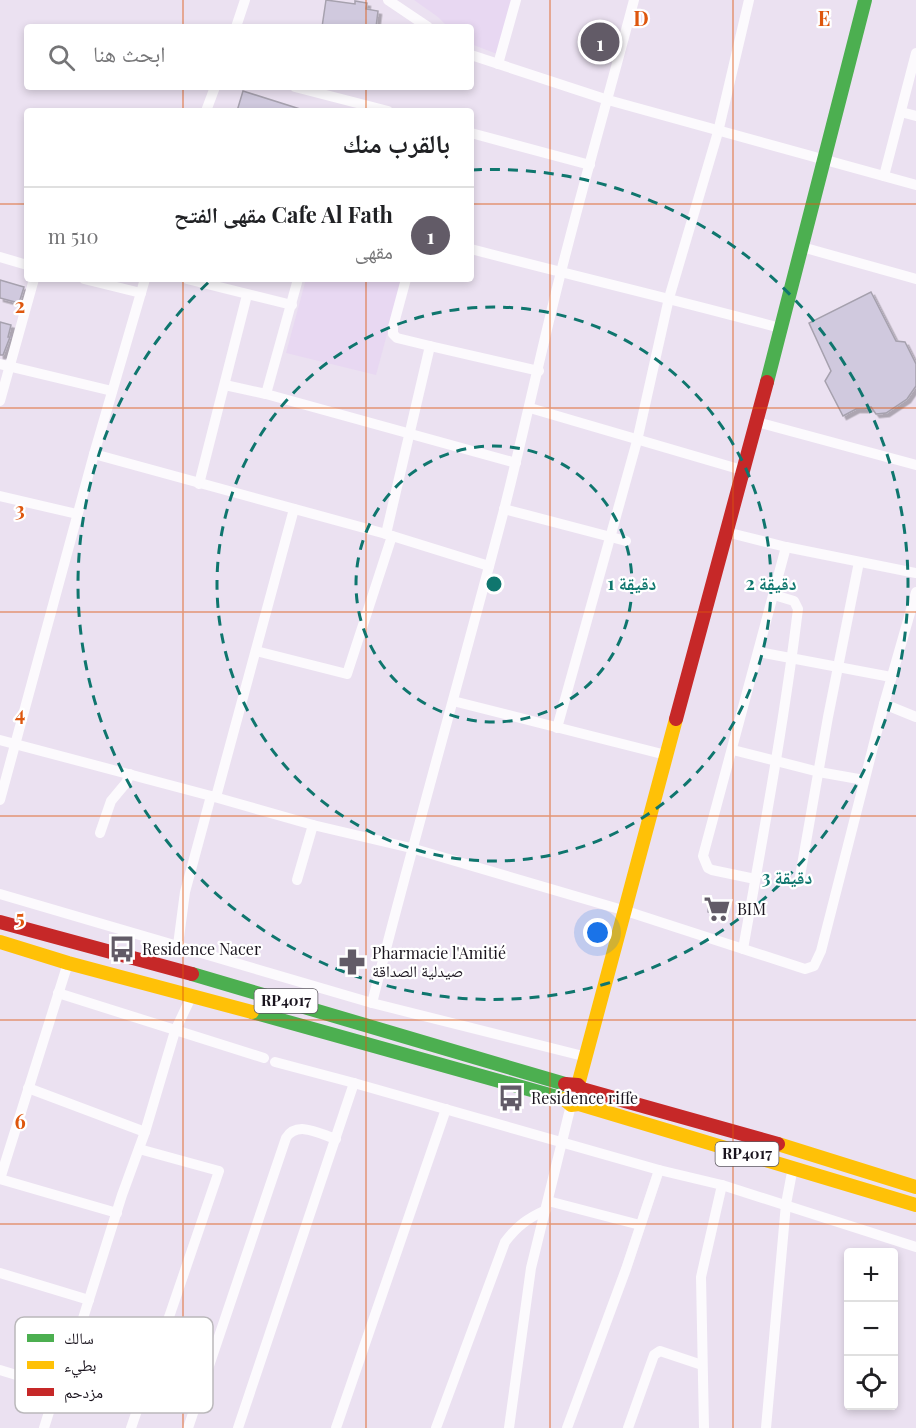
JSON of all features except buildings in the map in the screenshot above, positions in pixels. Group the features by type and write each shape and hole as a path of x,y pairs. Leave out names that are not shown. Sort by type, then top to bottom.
{"main road":[{"path":"571,1103 563,1091 577,1086 587,1057 742,470 757,422 865,0"},
{"name":"RP4017","path":"0,922 230,985 741,1132 916,1188"},
{"name":"RP4017","path":"0,942 794,1167 916,1205"}],"street":[{"path":"237,24 245,0"},
{"path":"388,0 424,24"},
{"path":"498,64 516,0"},
{"path":"372,1003 411,848 504,509 561,273 634,0"},
{"path":"557,728 637,441 669,298 718,132 749,0"},
{"path":"884,176 916,53"},
{"path":"474,56 608,100 916,185"},
{"path":"207,108 214,90"},
{"path":"307,90 376,108"},
{"path":"901,111 916,116"},
{"path":"474,134 590,165"},
{"path":"802,246 916,279"},
{"path":"474,250 780,328"},
{"path":"0,257 24,264"},
{"path":"0,401 5,365 33,282"},
{"path":"96,282 141,293"},
{"path":"0,800 93,454 144,282"},
{"path":"198,282 292,305"},
{"path":"266,394 297,282"},
{"path":"405,282 393,327 393,334 397,338 538,372"},
{"path":"200,484 247,295"},
{"path":"256,651 347,674 389,535 430,346"},
{"path":"5,365 112,391"},
{"path":"225,385 266,394 516,463"},
{"path":"530,408 742,470"},
{"path":"757,422 916,465"},
{"path":"93,454 389,535 489,566"},
{"path":"0,496 77,514"},
{"path":"178,945 186,892 256,651 294,509"},
{"path":"504,509 626,541"},
{"path":"726,532 786,547 916,573"},
{"path":"755,879 712,870 704,862 703,856 786,547"},
{"path":"799,882 837,667 859,562"},
{"path":"0,740 214,796 313,825 411,848 626,911 805,969 814,966 825,937 891,676 916,592"},
{"path":"742,950 776,762 792,658 797,605 794,601 774,595"},
{"path":"759,652 891,676"},
{"path":"453,701 666,755"},
{"path":"884,704 916,717"},
{"path":"733,750 819,772 864,780"},
{"path":"100,833 111,801 126,783 130,774"},
{"path":"297,880 313,825"},
{"path":"0,894 372,1003 587,1057"},
{"path":"68,963 0,1179 117,1213"},
{"path":"58,993 264,1058"},
{"path":"83,1317 122,1195 146,1132 176,1031 192,995"},
{"path":"275,1062 659,1170 722,1185 916,1247"},
{"path":"238,1428 354,1083"},
{"path":"28,1088 146,1132"},
{"path":"509,1428 520,1333 531,1268 571,1103"},
{"path":"336,1428 446,1109"},
{"path":"213,1354 290,1131 296,1128 306,1129 336,1139"},
{"path":"139,1149 219,1171 170,1317"},
{"path":"766,1428 786,1204 794,1167"},
{"path":"567,1428 659,1170"},
{"path":"704,1428 701,1277 722,1185"},
{"path":"436,1428 505,1242 515,1228 547,1205 640,1225"},
{"path":"0,1273 88,1300"},
{"path":"628,1428 654,1355 660,1351 667,1352 702,1365"},
{"path":"0,1370 15,1375"},
{"path":"46,1428 50,1413"},
{"path":"132,1428 137,1413"},
{"path":"188,1428 193,1413"}],"shaded area":[{"path":"414,0 512,0 497,54 474,45 474,24 445,24"},
{"path":"305,282 401,282 376,375 286,353"}],"traffic: fast":[{"path":"767,382 865,0"},
{"path":"192,974 565,1084"},
{"path":"252,1012 564,1099"}],"traffic: slow":[{"path":"578,1085 676,719"},
{"path":"0,942 68,963 252,1012"},
{"path":"564,1099 571,1105 579,1104 916,1205"},
{"path":"778,1144 916,1187"}],"traffic: jam":[{"path":"676,719 767,382"},
{"path":"0,922 192,974"},
{"path":"565,1084 578,1085 582,1089 778,1144"}],"place":[{"name":"Cafe Al Fath مقهى الفتح","path":"600,42"},
{"name":"BIM","path":"717,909"},
{"name":"Residence Nacer","path":"122,949"},
{"name":"Pharmacie l'Amitié صيدلية الصداقة","path":"352,962"},
{"name":"Residence riffe","path":"511,1098"}]}
